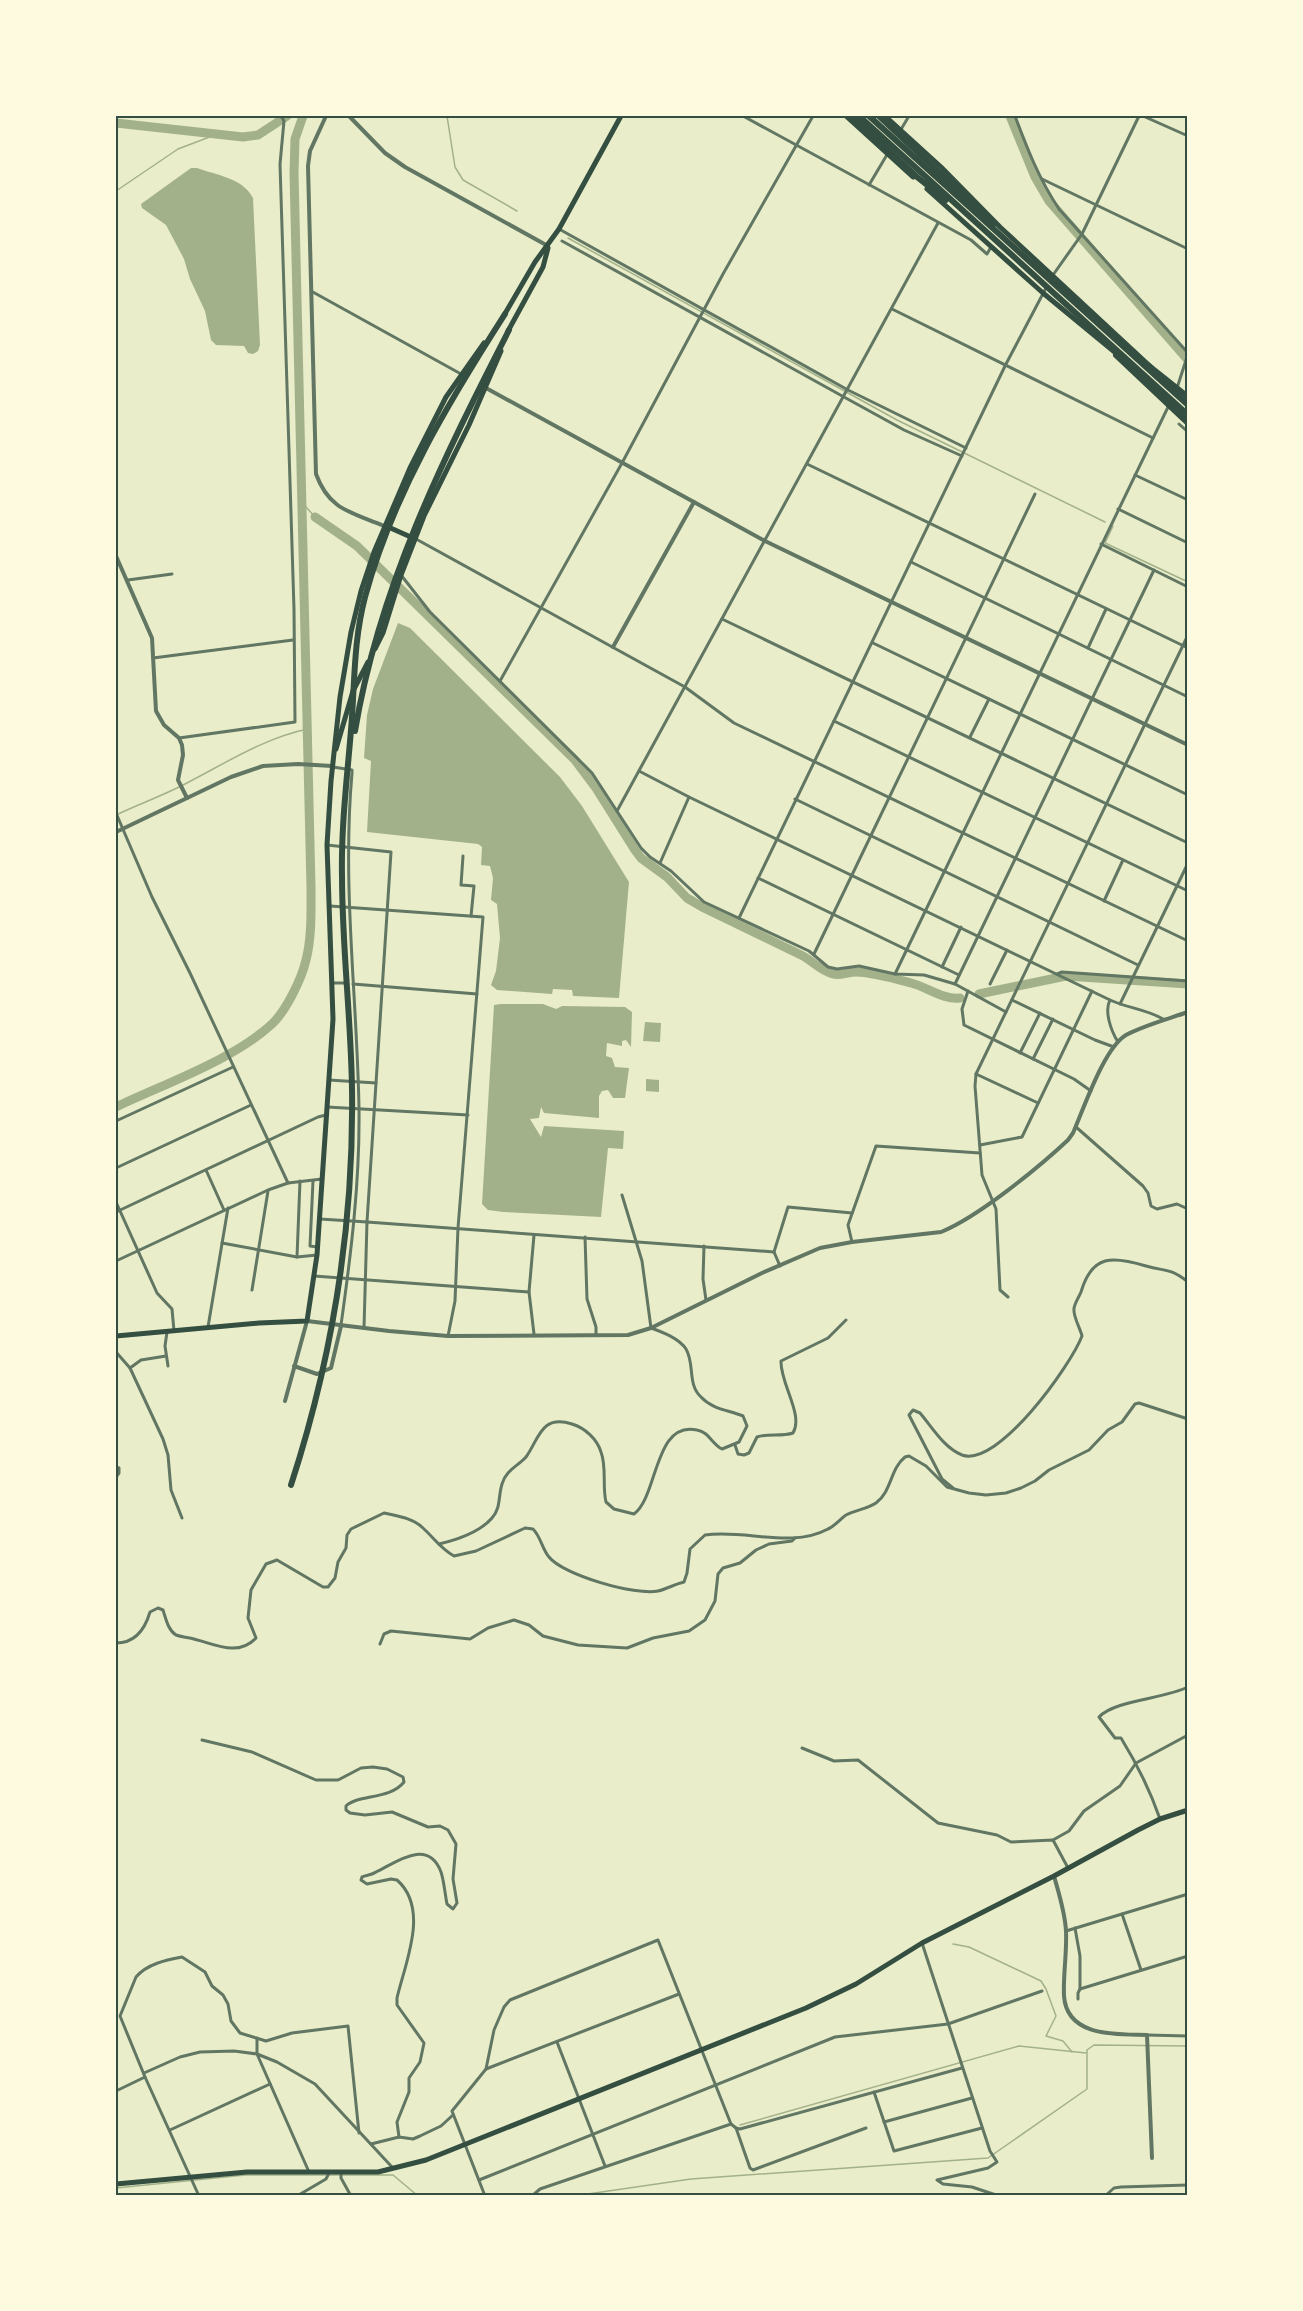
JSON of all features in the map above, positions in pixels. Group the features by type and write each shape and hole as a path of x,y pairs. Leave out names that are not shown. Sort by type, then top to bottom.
{"highway":[{"path":"852,116 917,177 971,218"},
{"path":"859,116 1188,416"},
{"path":"869,116 1188,404"},
{"path":"879,116 992,222 1014,248"},
{"path":"293,1485 319,1402 331,1350 351,1216 355,1088 346,925 345,854 356,646 365,598 374,568 415,468 440,419 506,314"},
{"path":"1085,321 1104,344 1188,423"},
{"path":"353,730 368,669 398,568 435,478 509,330"},
{"path":"1120,344 1188,397"}],"main road":[{"path":"116,1335 308,1321 317,1247 327,1115 333,982 327,845 332,766 351,632 368,569 384,526 446,397 506,314 535,262 559,229 621,116"},
{"path":"846,116 1043,293 1188,416"},
{"path":"885,116 1188,404"},
{"path":"332,766 352,691 383,633 415,538 486,388 509,330 543,267 548,246"},
{"path":"384,526 415,538"},
{"path":"116,2184 248,2172 378,2172 426,2160 828,1998 856,1984 922,1944 1160,1819 1188,1810"}],"street":[{"path":"203,116 234,116"},
{"path":"179,738 295,722 280,164 284,121 281,116"},
{"path":"326,116 310,151 308,166 316,474 322,489 330,500 340,507 384,526"},
{"path":"349,116 385,153 405,167 548,246"},
{"path":"743,116 971,240 987,254 992,245"},
{"path":"500,681 622,463 703,310 813,116"},
{"path":"869,184 909,116"},
{"path":"895,974 1171,402 1188,353 1059,208 1040,178 1015,116"},
{"path":"739,918 1006,364 1053,275 1082,234 1141,116 1188,136"},
{"path":"1040,178 1188,249"},
{"path":"617,811 938,223"},
{"path":"559,229 848,390 966,448"},
{"path":"562,241 904,430 962,457"},
{"path":"311,291 461,374"},
{"path":"892,309 1153,438"},
{"path":"486,388 765,541 1188,745"},
{"path":"1179,424 1188,432"},
{"path":"807,464 1188,648"},
{"path":"1135,475 1188,500"},
{"path":"814,954 1035,494"},
{"path":"614,648 694,502"},
{"path":"1118,509 1188,543"},
{"path":"415,538 685,687 734,723 1188,941"},
{"path":"1101,544 1188,586"},
{"path":"116,556 153,643 156,711 165,725 179,738 183,749 178,780 187,798"},
{"path":"911,562 1188,697"},
{"path":"955,984 1154,570"},
{"path":"128,580 172,574"},
{"path":"401,577 430,612 587,768 641,848 671,871 704,902 814,954 822,962 837,969 859,966 895,974 924,975 955,984 1006,1012"},
{"path":"1088,648 1107,609"},
{"path":"722,619 1188,843"},
{"path":"1008,1297 1000,1290 997,1263 998,1222 993,1200 984,1182 975,1086 976,1074 1188,635"},
{"path":"153,658 293,640"},
{"path":"872,643 1188,795"},
{"path":"970,737 989,699"},
{"path":"834,721 1188,891"},
{"path":"116,832 245,771 263,766 298,764 352,770 347,847 359,1109 354,1221 341,1325 331,1368 317,1374 294,1366"},
{"path":"639,771 1092,991 1165,1020"},
{"path":"660,863 689,797"},
{"path":"795,799 1138,965"},
{"path":"116,813 152,897 288,1183"},
{"path":"327,845 391,852 384,986 366,1222 364,1328"},
{"path":"463,856 461,885 474,886 471,916"},
{"path":"1104,901 1123,860"},
{"path":"1120,1004 1188,863"},
{"path":"758,878 959,975"},
{"path":"330,906 483,917 458,1228 455,1301 448,1336"},
{"path":"942,967 961,927"},
{"path":"990,984 1007,950"},
{"path":"1057,974 1062,972 1188,981"},
{"path":"333,982 477,994"},
{"path":"968,991 962,1009 964,1025 1055,1069 1091,1091"},
{"path":"980,1145 1022,1137 1092,991"},
{"path":"1110,999 1107,1008 1118,1042"},
{"path":"1012,1000 1114,1047"},
{"path":"285,1401 308,1321 448,1336 628,1335 651,1328 820,1248 940,1232 954,1227 993,1200 1068,1140 1118,1042 1126,1035 1188,1012"},
{"path":"1020,1053 1040,1013"},
{"path":"1033,1059 1053,1019"},
{"path":"116,1121 233,1067"},
{"path":"976,1074 1038,1103"},
{"path":"329,1080 376,1083"},
{"path":"116,1168 251,1105"},
{"path":"327,1107 468,1115"},
{"path":"117,1211 318,1117 327,1115"},
{"path":"1076,1127 1143,1186 1148,1193 1151,1206 1157,1209 1177,1204 1188,1209"},
{"path":"852,1242 848,1225 876,1146 981,1153"},
{"path":"206,1170 226,1209 208,1327"},
{"path":"116,1261 268,1190 288,1183 322,1179"},
{"path":"313,1180 310,1246 317,1247"},
{"path":"297,1257 300,1181"},
{"path":"252,1290 268,1190"},
{"path":"622,1195 644,1268 651,1328"},
{"path":"116,1202 117,1211 139,1250 157,1293 172,1309 174,1331"},
{"path":"780,1266 774,1252 788,1207 852,1213"},
{"path":"319,1219 774,1252"},
{"path":"534,1234 529,1292 534,1334"},
{"path":"585,1237 587,1299 596,1327 596,1335"},
{"path":"222,1243 297,1257 316,1255"},
{"path":"704,1246 703,1278 706,1300"},
{"path":"957,1491 942,1479 909,1415 911,1411 920,1413 950,1447 964,1455 978,1455 997,1443 1023,1421 1046,1395 1074,1353 1082,1336 1074,1309 1088,1272 1094,1267 1110,1259 1121,1258 1175,1272 1188,1282"},
{"path":"314,1276 529,1292"},
{"path":"735,1445 738,1454 744,1455 749,1453 757,1437 766,1434 793,1433 797,1421 783,1377 781,1361 828,1338 846,1320"},
{"path":"439,1544 458,1540 491,1520 499,1508 502,1482 513,1467 525,1458 538,1433 550,1425 563,1421 577,1426 591,1436 601,1451 604,1462 606,1502 614,1509 624,1513 634,1514 640,1509 663,1448 674,1435 684,1430 694,1429 711,1438 714,1444 722,1449 735,1445 747,1426 746,1420 743,1416 708,1403 698,1395 692,1381 686,1349 673,1338 651,1328"},
{"path":"167,1332 165,1346 168,1366"},
{"path":"116,1352 130,1368 163,1439 168,1455 171,1490 182,1518"},
{"path":"130,1368 141,1360 166,1356"},
{"path":"116,1643 123,1643 138,1636 146,1625 150,1612 158,1608 163,1610 170,1629 176,1635 234,1650 249,1645 256,1638 248,1618 251,1590 266,1564 277,1560 323,1587 328,1587 346,1548 347,1534 358,1525 368,1523 384,1513 411,1520 423,1527 443,1550 454,1556 464,1556 512,1536 525,1528 531,1528 537,1532 550,1558 562,1569 591,1580 657,1591 684,1582 690,1549 705,1535 795,1538 812,1536 829,1529 846,1515 874,1504 887,1492 898,1465 905,1457 909,1456 926,1466 938,1481 957,1491 996,1495 1021,1488 1048,1470 1089,1450 1108,1430 1122,1422 1135,1404 1139,1403 1188,1419"},
{"path":"116,1467 120,1473 116,1477"},
{"path":"380,1644 384,1634 391,1631 470,1639 489,1628 514,1620 529,1625 543,1636 578,1645 627,1648 653,1638 689,1631 705,1620 710,1611 715,1601 718,1574 723,1568 740,1563 756,1550 769,1544 792,1541 795,1538"},
{"path":"1160,1819 1136,1763 1120,1738 1115,1738 1100,1720 1100,1715 1115,1707 1188,1687"},
{"path":"802,1748 834,1761 858,1760 938,1823 997,1835 1011,1842 1053,1840 1069,1832 1084,1811 1120,1786 1136,1763 1188,1735"},
{"path":"202,1740 252,1752 316,1780 338,1780 361,1768 373,1767 394,1772 403,1777 404,1782 400,1787 370,1799 349,1803 346,1810 350,1813 365,1815 392,1812 428,1827 440,1826 453,1836 456,1852 453,1879 457,1903 453,1909 447,1905 441,1872 430,1858 420,1854 396,1860 374,1874 362,1877 361,1880 367,1884 397,1880 409,1897 412,1908 414,1931 397,2006 424,2043 424,2050 420,2062 409,2078 409,2092 397,2122 399,2137"},
{"path":"1053,1840 1068,1868"},
{"path":"1054,1876 1063,1908 1066,1931 1065,2004 1072,2017 1084,2027 1106,2034 1188,2036"},
{"path":"1066,1931 1188,1894"},
{"path":"1122,1914 1141,1970"},
{"path":"1076,1928 1080,1956 1078,1999"},
{"path":"485,2196 452,2111 486,2069 494,2030 504,2007 510,2000 658,1940 731,2124 736,2128 753,2170 866,2128"},
{"path":"922,1944 982,2128 991,2152 998,2162 937,2180 943,2184 972,2187 997,2195"},
{"path":"1080,1989 1188,1956"},
{"path":"199,2196 120,2016 140,1972 169,1960 182,1957 206,1972 212,1986 223,1995 228,2004 231,2020 240,2033 266,2041 292,2033 348,2026 359,2133"},
{"path":"479,2180 835,2037 948,2024 1042,1991"},
{"path":"486,2069 680,1994"},
{"path":"1147,2035 1152,2158"},
{"path":"257,2038 257,2055 309,2172"},
{"path":"556,2042 605,2166"},
{"path":"116,2091 180,2057 200,2052 234,2051 257,2055 288,2067 315,2084 393,2169"},
{"path":"736,2128 963,2067"},
{"path":"170,2130 270,2084"},
{"path":"874,2092 894,2151 982,2128"},
{"path":"884,2122 972,2098"},
{"path":"371,2144 399,2137 413,2139 441,2126 453,2115"},
{"path":"532,2196 540,2189 731,2124"},
{"path":"297,2196 326,2179 329,2172"},
{"path":"341,2172 341,2178 351,2196"},
{"path":"1104,2196 1113,2188 1188,2185"},
{"path":"974,2196 997,2195"}],"shaded area":[{"path":"191,168 220,175 236,182 249,191 253,198 260,345 258,351 253,354 248,353 244,346 216,345 211,340 205,311 190,279 184,259 166,225 142,208 141,204"},
{"path":"398,623 410,628 560,777 582,806 629,882 619,998 573,996 572,990 553,989 552,994 497,990 491,985 496,971 500,938 497,904 491,900 493,878 490,866 481,865 482,847 478,844 367,832 371,761 364,758 367,715 373,689"},
{"path":"543,1004 556,1009 562,1006 625,1007 632,1012 631,1047 626,1040 622,1041 622,1046 607,1043 606,1056 612,1058 615,1067 629,1068 625,1098 613,1098 608,1090 602,1091 599,1096 599,1118 544,1113 541,1107 539,1118 530,1119 541,1137 544,1126 624,1131 623,1149 608,1148 601,1217 503,1212 488,1210 482,1204 494,1005"},
{"path":"645,1022 661,1023 660,1042 643,1041"},
{"path":"646,1079 659,1080 659,1092 646,1091"}],"waterway":[{"path":"116,123 243,137 258,135 287,116"},
{"path":"116,1107 218,1060 256,1037 272,1024 288,1003 301,976 308,951 311,887 294,173 295,139 303,116"},
{"path":"447,116 455,167 463,180 517,211"},
{"path":"1010,116 1035,177 1049,201 1188,360"},
{"path":"116,191 178,149 220,133"},
{"path":"568,238 897,420 1105,522"},
{"path":"302,498 315,517"},
{"path":"315,517 357,546 575,760 641,858 667,877 687,898 801,955 828,972 876,974 917,985 947,997 960,998"},
{"path":"1113,526 1105,543 1188,582"},
{"path":"116,815 176,788 260,745 308,729"},
{"path":"979,994 1066,976 1188,984"},
{"path":"953,1944 969,1947 1041,1981 1056,2016 1046,2036 1063,2041 1072,2052"},
{"path":"574,2196 691,2179 988,2158 1087,2089 1087,2050 1094,2045 1188,2046"},
{"path":"740,2125 1019,2046 1086,2053"},
{"path":"116,2188 245,2175 393,2175 418,2196"}]}
